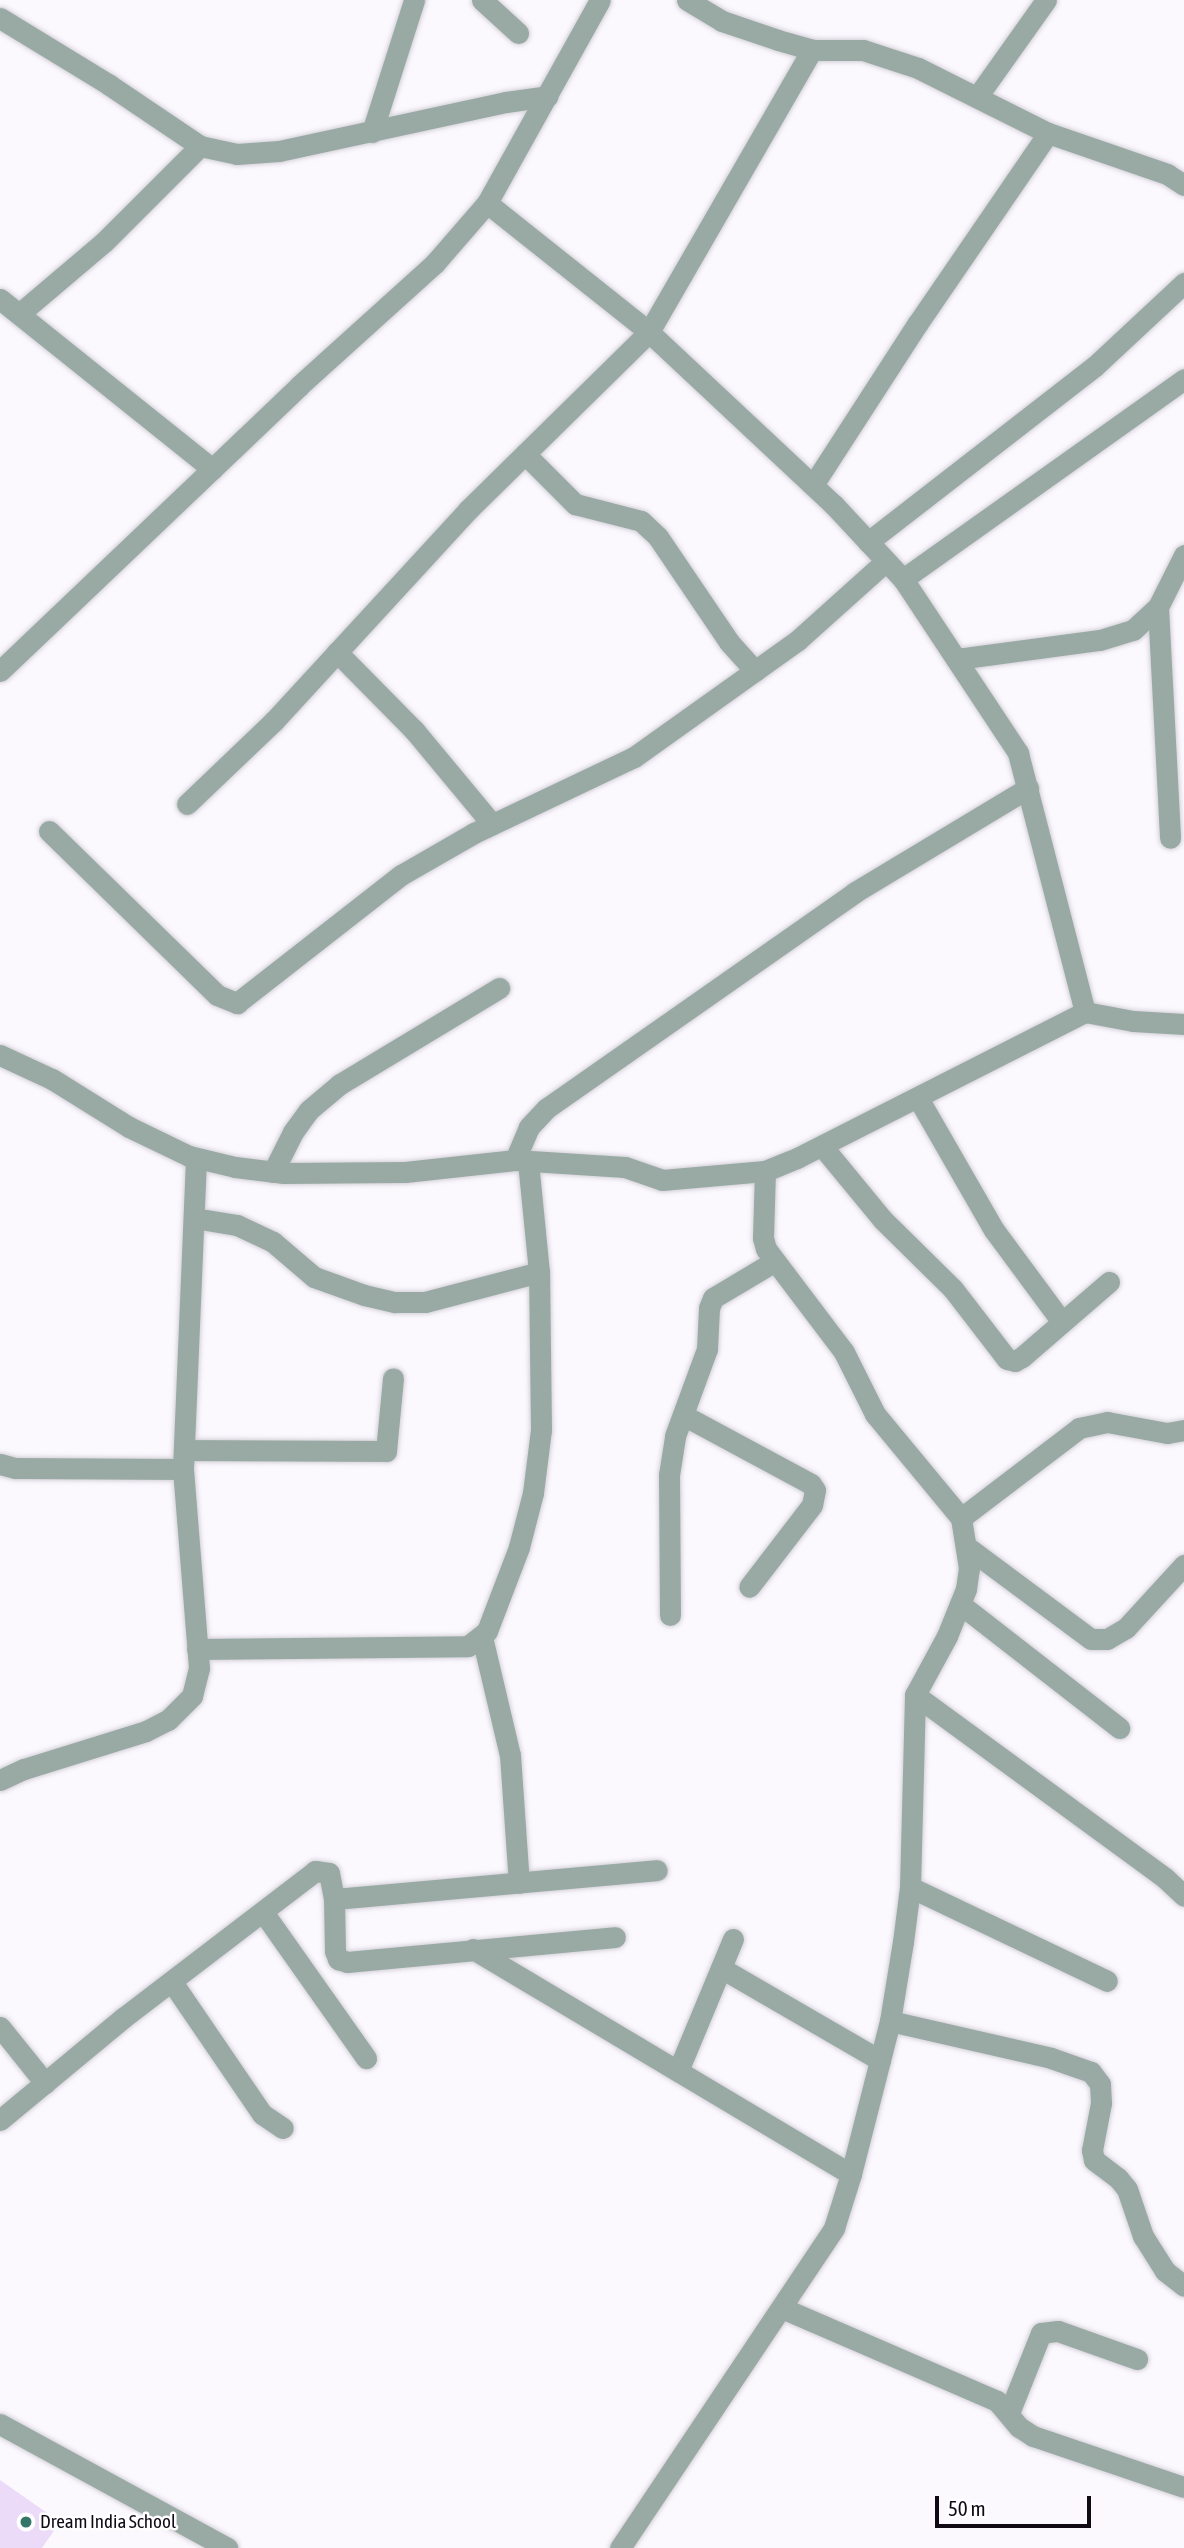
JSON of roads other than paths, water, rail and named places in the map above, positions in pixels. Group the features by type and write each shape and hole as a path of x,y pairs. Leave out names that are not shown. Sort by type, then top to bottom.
{"street":[{"path":"372,132 414,0"},
{"path":"482,0 518,33"},
{"path":"0,671 212,469 435,263 487,203 600,0"},
{"path":"687,0 722,20 812,50 863,50 918,68 1048,133 1167,174 1184,184"},
{"path":"977,97 1046,0"},
{"path":"0,18 108,84 200,146 237,154 279,151 506,102 548,96"},
{"path":"187,804 274,721 468,510 649,332 812,50"},
{"path":"813,485 918,323 1048,133"},
{"path":"19,314 104,242 200,146"},
{"path":"487,203 649,332 813,485 902,579 1018,754 1085,1012"},
{"path":"868,542 1095,366 1184,283"},
{"path":"0,299 212,469"},
{"path":"902,579 1184,379"},
{"path":"525,454 575,504 641,521 658,537 729,642 755,671"},
{"path":"957,659 1100,640 1133,630 1158,607 1184,555"},
{"path":"49,831 216,995 237,1003 401,875 492,824 634,757 798,640 886,561"},
{"path":"1158,607 1170,838"},
{"path":"337,652 414,730 492,824"},
{"path":"197,1649 468,1646 482,1637 519,1547 533,1493 541,1430 539,1272 522,1160 529,1127 547,1108 855,892 1027,788"},
{"path":"273,1172 293,1132 309,1111 340,1084 499,988"},
{"path":"0,1055 52,1079 129,1127 196,1159 273,1172 405,1171 522,1160 625,1167 662,1181 765,1171 918,1098 1085,1012 1133,1021 1184,1024"},
{"path":"918,1098 994,1230 1062,1322"},
{"path":"821,1146 883,1220 953,1290 1007,1359 1015,1361 1022,1357 1109,1282"},
{"path":"0,1780 24,1769 146,1731 168,1720 192,1696 199,1668 183,1460 196,1159"},
{"path":"620,2548 834,2228 851,2174 890,2021 910,1887 915,1695 947,1636 960,1604 969,1568 961,1518 875,1414 844,1352 775,1261 763,1238 765,1171"},
{"path":"194,1218 237,1225 273,1242 314,1277 364,1295 395,1301 425,1301 539,1272"},
{"path":"670,1615 669,1475 675,1436 707,1349 709,1308 713,1298 775,1261"},
{"path":"0,1464 15,1468 386,1451 393,1378"},
{"path":"683,1415 811,1484 815,1490 812,1505 748,1587"},
{"path":"961,1518 1079,1429 1107,1422 1167,1433 1184,1430"},
{"path":"967,1547 1091,1639 1107,1639 1126,1628 1184,1565"},
{"path":"960,1604 1119,1728"},
{"path":"482,1637 510,1755 519,1883"},
{"path":"915,1695 1164,1878 1184,1896"},
{"path":"334,1899 657,1870"},
{"path":"0,2120 123,2018 315,1871 329,1873 334,1899 335,1951 338,1959 347,1962 615,1937"},
{"path":"910,1887 1107,1981"},
{"path":"263,1912 366,2058"},
{"path":"678,2071 733,1939"},
{"path":"473,1949 851,2174"},
{"path":"721,1968 880,2060"},
{"path":"172,1982 262,2114 283,2128"},
{"path":"890,2021 1051,2058 1091,2072 1100,2084 1101,2103 1091,2150 1094,2160 1097,2166 1118,2178 1127,2189 1143,2236 1165,2272 1184,2286"},
{"path":"0,2027 45,2083"},
{"path":"782,2308 997,2402 1009,2413 1018,2427 1033,2436 1184,2487"},
{"path":"1009,2413 1041,2333 1058,2331 1138,2359"},
{"path":"0,2424 227,2548"}],"place":[{"name":"Dream India School","path":"26,2522"}]}
